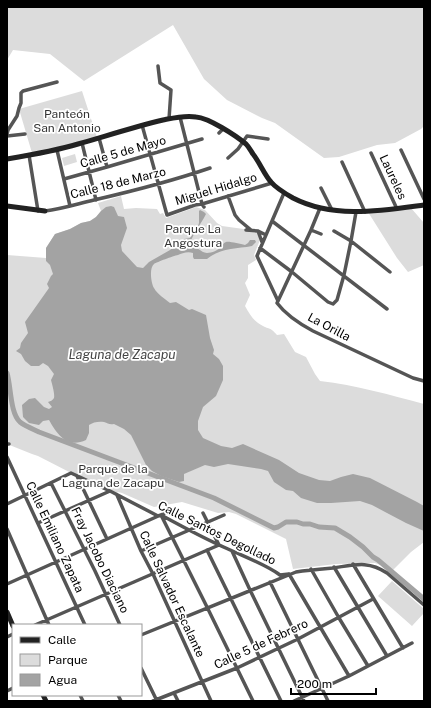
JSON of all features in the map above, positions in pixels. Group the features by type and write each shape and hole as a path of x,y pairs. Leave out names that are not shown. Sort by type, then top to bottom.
{"main road":[{"path":"7,159 57,150 142,125 190,116 198,117 218,125 247,145 272,183 284,193 298,200 320,208 356,212 397,209 424,205"},
{"name":"Calle 18 de Marzo","path":"7,207 45,211"},
{"path":"7,612 12,624"}],"street":[{"path":"158,66 160,83 171,90 169,119"},
{"path":"25,134 7,135 8,130 17,116 18,108 21,104 21,93 23,91 57,82"},
{"path":"180,117 203,206"},
{"path":"142,125 158,184"},
{"path":"219,134 223,129"},
{"path":"228,158 238,149 247,136 268,139"},
{"path":"99,138 107,167"},
{"name":"Calle 5 de Mayo","path":"64,179 202,139"},
{"path":"82,143 96,200"},
{"path":"57,150 70,206"},
{"path":"401,150 424,199"},
{"name":"Laureles","path":"371,153 397,209"},
{"path":"29,155 38,210"},
{"path":"342,162 365,212"},
{"name":"Calle 18 de Marzo","path":"45,211 158,184 210,168"},
{"name":"Miguel Hidalgo","path":"158,184 167,215 195,205 203,206 228,196 272,183"},
{"path":"321,188 332,210"},
{"path":"284,193 260,248 328,302 333,304 337,300 344,275 356,212"},
{"path":"228,196 235,215 251,230"},
{"path":"278,301 320,208"},
{"path":"272,220 387,309"},
{"path":"246,230 258,231 266,235"},
{"path":"311,230 321,234"},
{"path":"258,231 262,242"},
{"path":"334,231 390,272"},
{"name":"La Orilla","path":"260,248 257,256 278,301 277,303 303,326 413,378 424,381"},
{"name":"Calle Emiliano Zapata","path":"7,457 84,624"},
{"name":"Calle Santos Degollado","path":"51,483 71,473 161,515 218,545 264,566 279,577"},
{"path":"77,476 107,539"},
{"path":"7,504 51,483"},
{"name":"Fray Jacobo Diaciano","path":"51,483 120,624"},
{"path":"38,523 66,512 110,491"},
{"name":"Calle Salvador Escalante","path":"117,495 132,528 131,530 210,701"},
{"path":"37,624 218,545 203,512"},
{"path":"7,584 161,515 252,701"},
{"path":"141,551 224,515"},
{"path":"7,529 49,624"},
{"path":"207,550 281,701"},
{"path":"232,551 303,699"},
{"path":"352,564 402,648"},
{"path":"142,635 279,577 311,569 334,568 352,564 371,565 382,569 424,605"},
{"path":"334,568 387,656"},
{"path":"311,569 368,666"},
{"path":"289,574 349,676"},
{"path":"270,582 328,701"},
{"name":"Calle 5 de Febrero","path":"156,701 237,668 320,628 373,599"},
{"path":"294,701 303,699 412,643"},
{"path":"142,670 156,701"},
{"path":"174,693 178,701"}],"green space":[{"path":"7,7 424,7 424,126 395,143 377,145 339,157 324,158 275,123 227,100 204,79 173,25 84,81 50,54 13,50 7,60"},
{"name":"Panteón San Antonio","path":"82,91 97,137 32,153 19,109"},
{"path":"75,154 77,162 64,166 62,158"},
{"path":"121,196 124,209 157,209 160,214 163,213 166,218 196,207 205,210 217,223 222,226 257,231 260,240 254,255 256,260 248,265 248,278 245,283 250,295 245,306 255,320 272,330 277,335 284,334 295,352 306,357 320,381 360,388 424,404 424,542 411,552 393,570 375,563 336,564 293,569 286,539 236,514 229,512 218,513 182,502 154,507 77,476 38,456 7,444 7,255 46,258 46,248 55,234 70,229 81,223 90,221 101,211 98,203"},
{"path":"411,208 424,223 424,265 408,272 397,258 368,212"},
{"path":"392,581 424,609 424,613 412,626 378,596"}],"water":[{"name":"Laguna de Zacapu","path":"106,207 114,207 118,216 124,217 127,228 121,245 122,251 137,267 143,268 149,262 170,250 184,239 190,238 192,234 191,226 197,226 197,229 200,210 206,214 190,243 192,246 207,253 217,250 226,242 245,245 250,240 255,240 256,242 252,246 223,251 212,255 207,259 194,259 193,253 183,253 154,264 151,269 153,286 161,296 170,303 176,302 189,310 192,309 206,315 210,338 214,350 213,354 219,359 223,366 223,380 216,396 203,407 198,421 198,430 203,438 221,446 232,448 243,444 279,460 299,473 319,480 330,481 353,474 370,478 424,506 424,531 372,505 360,501 317,503 301,498 293,491 286,490 274,482 268,471 261,469 228,464 214,467 205,465 184,474 184,481 179,482 161,476 152,471 146,465 131,435 124,429 114,424 104,422 92,423 89,425 89,433 86,440 73,443 63,439 49,420 43,421 39,425 29,423 23,417 22,405 29,399 35,398 44,407 49,409 52,407 48,402 54,398 51,380 54,374 48,366 43,363 39,366 31,366 25,361 21,354 16,351 20,348 21,343 28,333 25,322 49,288 47,284 53,274 50,265 46,261 46,248 55,234 70,229 81,223 90,221"}],"waterway":[{"path":"7,373 14,412 20,422 27,426 39,432 214,498 274,528 286,522 297,522 319,527 335,528 363,547 424,599"}],"park label":[{"name":"Parque La Angostura","path":"193,236"},
{"name":"Parque de la Laguna de Zacapu","path":"113,476"}]}
